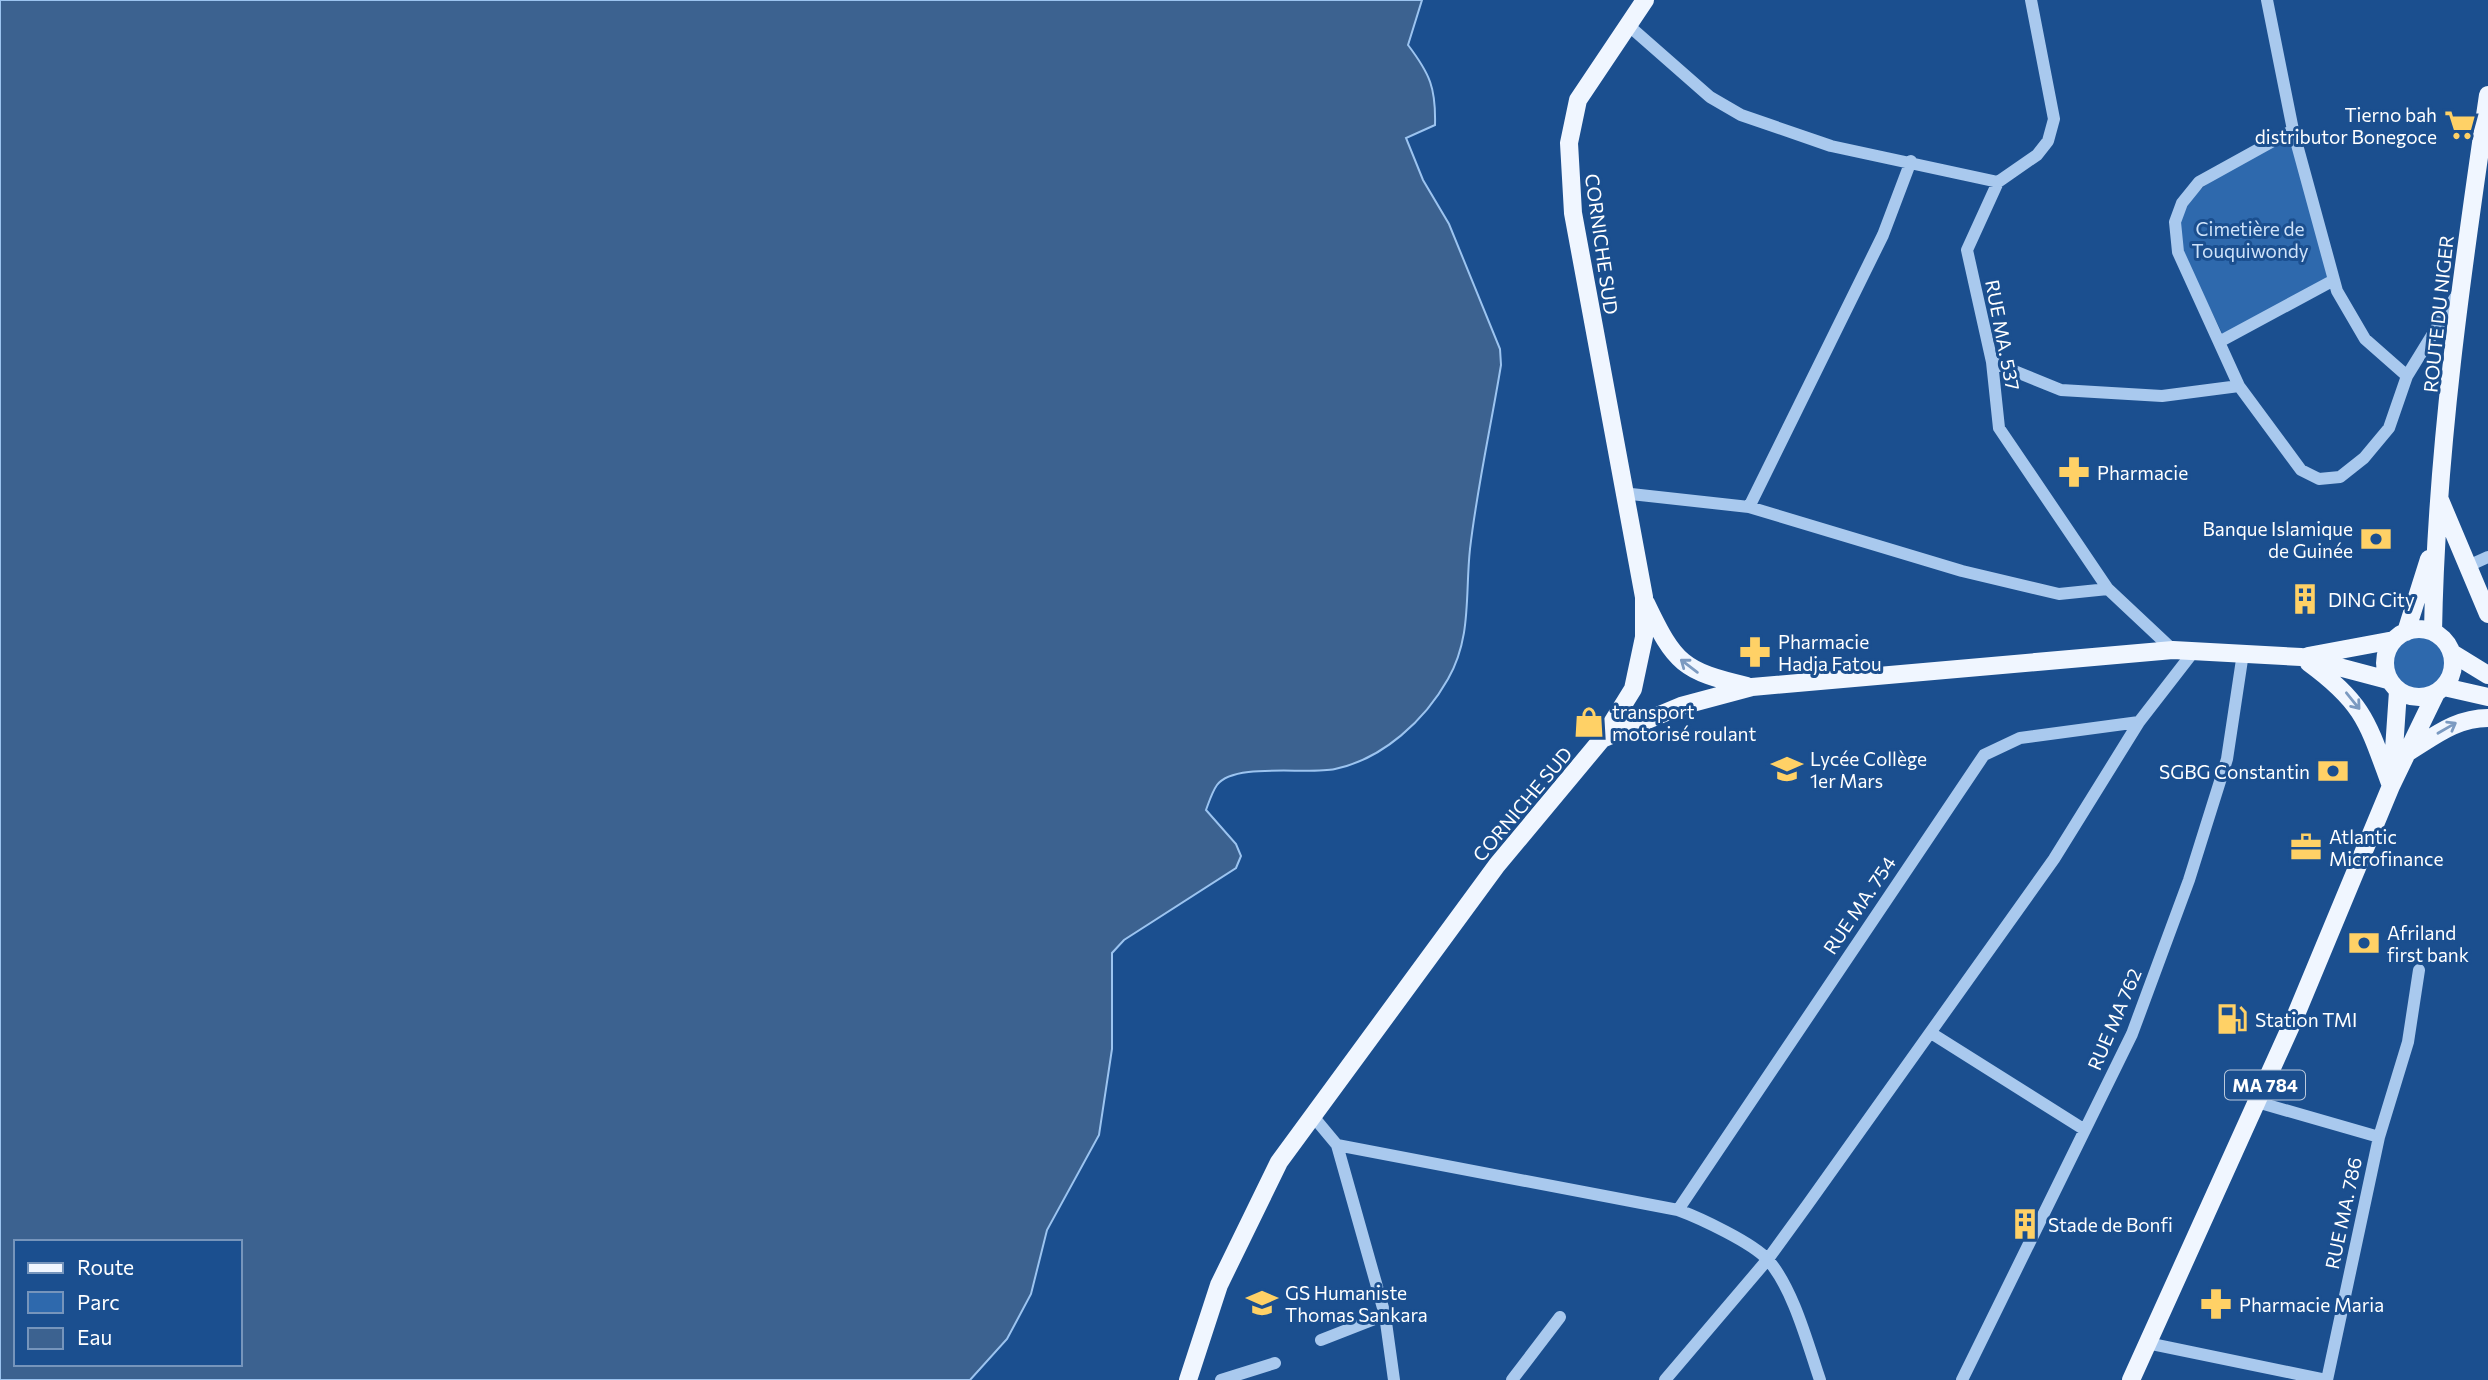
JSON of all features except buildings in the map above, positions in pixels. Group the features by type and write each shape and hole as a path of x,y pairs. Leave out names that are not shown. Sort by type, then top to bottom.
{"main road":[{"name":"CORNICHE SUD","path":"1188,1380 1219,1285 1261,1194 1312,1115 1497,865 1602,739 1633,688 1644,637 1644,597 1622,493 1573,213 1569,143 1578,100 1645,0"},
{"name":"ROUTE DU NIGER","path":"2434,632 2435,539 2462,286 2488,95"},
{"path":"2440,500 2488,614"},
{"name":"ROUTE DU NIGER","path":"2400,636 2435,539"},
{"path":"1644,597 1675,656 1701,675 1752,687"},
{"path":"2301,657 2400,636 2415,629 2434,632 2452,653 2488,675"},
{"path":"2391,786 2393,685 2385,659 2400,636"},
{"path":"1602,739 1681,706 1752,687 2173,650 2301,657 2393,685 2417,698 2440,690 2488,697"},
{"path":"2391,786 2440,690 2450,677 2452,653"},
{"path":"2301,657 2339,685 2357,704 2369,726 2391,786"},
{"path":"2410,751 2454,724 2470,718 2488,718"},
{"name":"MA 784","path":"2131,1380 2257,1102 2391,786"}],"street":[{"path":"1628,25 1710,97 1741,115 1831,146 1911,161 1998,182 2037,155 2048,141 2054,119 2031,0"},
{"path":"2267,0 2292,130 2337,291 2365,339 2407,376"},
{"path":"2292,130 2199,182 2182,203 2175,222 2178,252 2239,386 2301,470 2319,479 2340,477 2364,458 2389,428 2407,376 2462,286"},
{"path":"1749,507 1883,236 1911,161"},
{"name":"RUE MA. 537","path":"1998,182 1967,250 1992,362 1999,428 2108,589 2173,650"},
{"path":"2219,342 2334,280"},
{"path":"1992,362 2061,390 2162,396 2239,386"},
{"path":"1622,493 1749,507 1962,571 2059,594 2108,589"},
{"path":"2468,566 2488,557"},
{"path":"1665,1380 1768,1259 2053,859 2139,722 2194,651"},
{"name":"RUE MA 762","path":"1962,1380 2132,1034 2189,880 2227,759 2244,653"},
{"name":"RUE MA. 754","path":"1678,1210 1984,755 2020,738 2139,722"},
{"path":"2379,1136 2408,1042 2419,970"},
{"path":"1931,1033 2085,1130"},
{"name":"RUE MA. 786","path":"2257,1102 2379,1136 2327,1380"},
{"path":"1312,1115 1336,1145 1385,1315 1394,1380"},
{"path":"1336,1145 1678,1210 1705,1220 1768,1259 1794,1306 1820,1380"},
{"path":"1321,1340 1385,1315"},
{"path":"1512,1380 1560,1317"},
{"path":"2147,1343 2327,1380"},
{"path":"1221,1380 1275,1363"}],"green space":[{"name":"Cimetière de Touquiwondy","path":"2290,136 2329,278 2223,335 2181,249 2175,222 2186,206 2211,181"},
{"path":"2418,633 2440,642 2449,664 2440,686 2418,695 2396,686 2387,664 2396,642"}],"water":[{"path":"0,0 1422,0 1408,45 1430,82 1435,125 1406,138 1423,180 1449,224 1500,349 1501,365 1473,526 1466,615 1456,663 1439,694 1415,723 1386,747 1370,756 1335,769 1255,771 1239,774 1226,778 1217,785 1206,810 1236,844 1241,856 1236,868 1124,940 1112,953 1112,1049 1099,1135 1047,1230 1031,1294 1007,1339 970,1380 0,1380"}],"place":[{"name":"Tierno bah distributor Bonegoce","path":"2460,125"},
{"name":"Pharmacie","path":"2074,472"},
{"name":"Banque Islamique de Guinée","path":"2376,539"},
{"name":"DING City","path":"2305,599"},
{"name":"Pharmacie Hadja Fatou","path":"1755,652"},
{"name":"transport motorisé roulant","path":"1589,722"},
{"name":"Lycée Collège 1er Mars","path":"1787,769"},
{"name":"SGBG Constantin","path":"2333,771"},
{"name":"Atlantic Microfinance","path":"2306,847"},
{"name":"Afriland first bank","path":"2364,943"},
{"name":"Station TMI","path":"2232,1019"},
{"name":"Stade de Bonfi","path":"2025,1224"},
{"name":"GS Humaniste Thomas Sankara","path":"1262,1303"},
{"name":"Pharmacie Maria","path":"2216,1304"}]}
